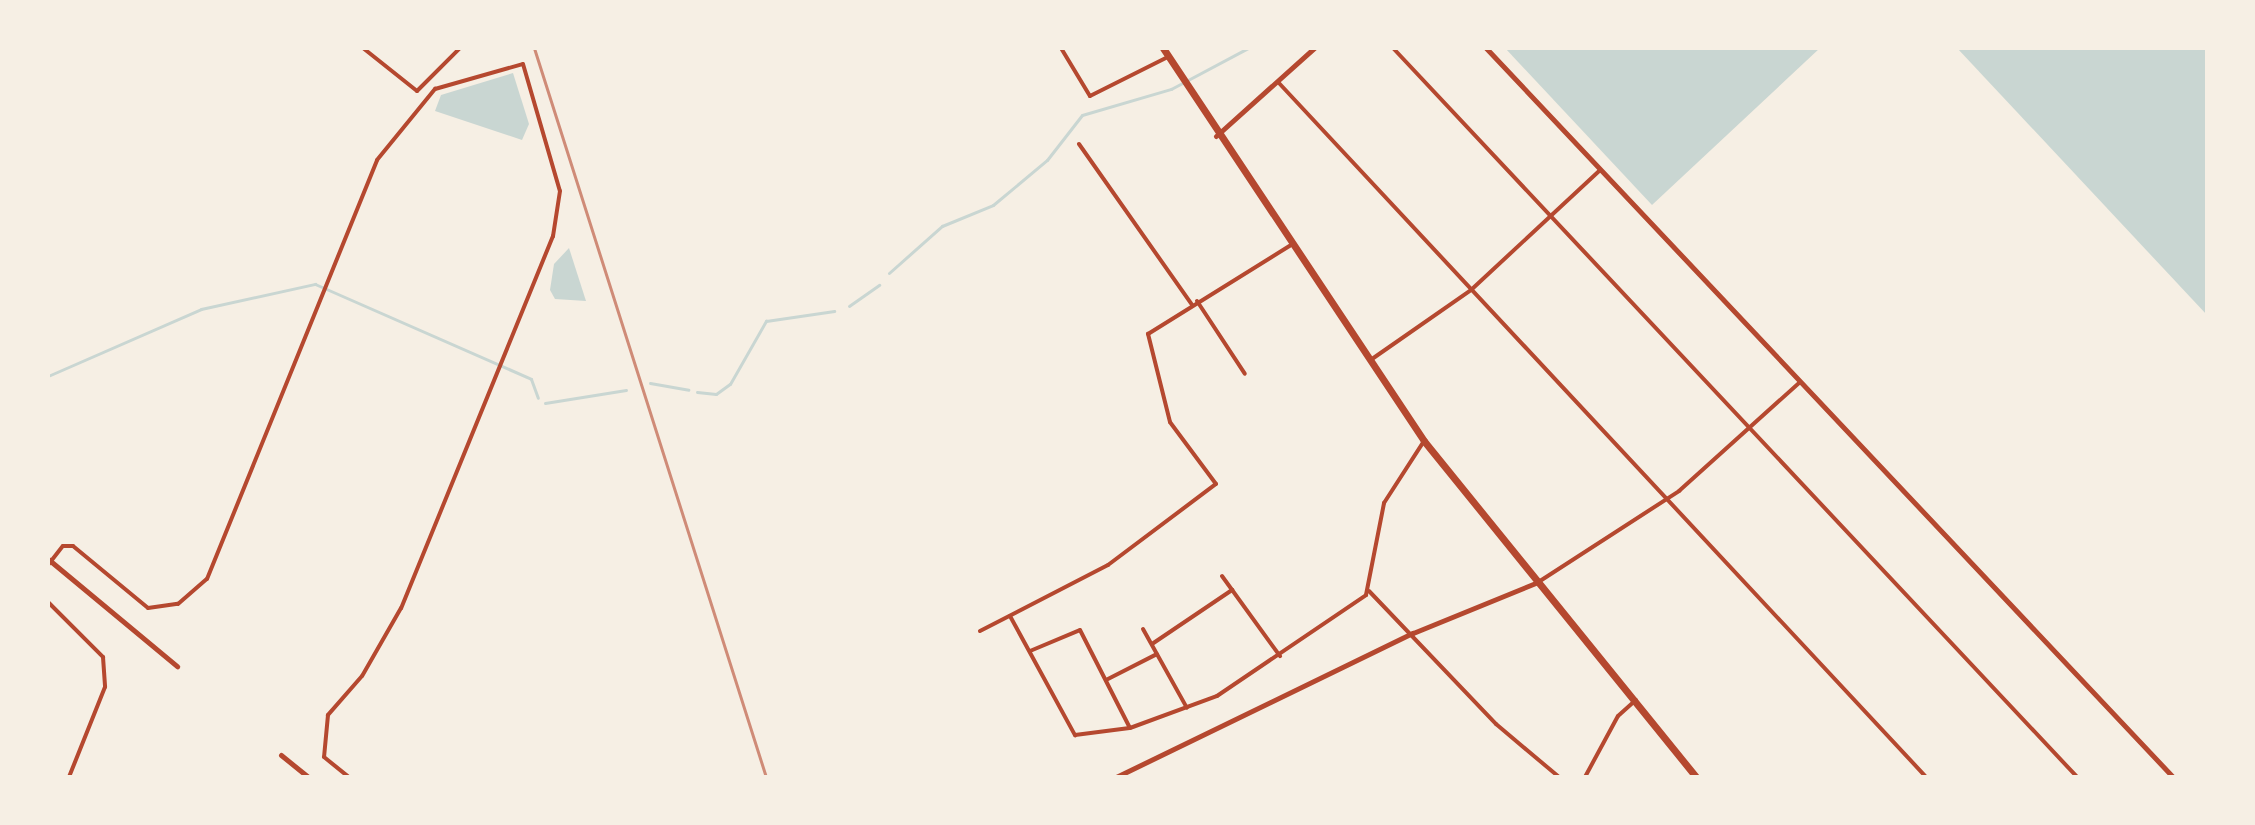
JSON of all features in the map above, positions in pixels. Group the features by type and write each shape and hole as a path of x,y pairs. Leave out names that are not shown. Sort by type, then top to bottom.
{"highway":[{"path":"1163,48 1216,136 1372,359 1424,441 1696,777"}],"street":[{"path":"363,48 417,91 460,48"},
{"path":"1061,48 1090,96 1168,57"},
{"path":"1216,136 1314,48"},
{"path":"1393,48 2077,777"},
{"path":"1486,48 2173,777"},
{"path":"177,666 49,562 63,546 73,546 148,608 178,604 207,579 377,160 435,89 523,64 560,191 553,236 401,608 362,676 328,715 324,757 349,777"},
{"path":"1278,82 1926,777"},
{"path":"1079,144 1192,305"},
{"path":"1372,359 1471,290 1600,170"},
{"path":"980,631 1117,559 1216,484 1170,422 1148,334 1291,245"},
{"path":"1197,301 1245,374"},
{"path":"1116,777 1413,633 1538,582 1667,498 1750,429 1800,382"},
{"path":"1010,616 1075,735 1130,728 1187,708 1280,656 1369,591 1379,517 1424,441"},
{"path":"1222,576 1280,656"},
{"path":"1152,644 1232,590"},
{"path":"1369,591 1413,633 1496,724 1559,777"},
{"path":"48,602 103,657 105,687 69,777"},
{"path":"1143,629 1187,708"},
{"path":"1030,651 1080,630 1130,728"},
{"path":"1106,680 1157,654"},
{"path":"1585,777 1618,716 1636,700"},
{"path":"281,755 308,777"}],"shaded area":[{"path":"1505,48 1820,48 1652,205"},
{"path":"1957,48 2207,48 2207,315"},
{"path":"513,73 529,124 522,140 435,111 441,95"},
{"path":"569,248 586,301 555,299 550,290 554,264"}],"waterway":[{"path":"889,273 942,226 993,205 1047,160 1082,115 1171,89 1248,48"},
{"path":"48,376 201,309 315,284 531,379 538,398"},
{"path":"849,306 879,285"},
{"path":"697,392 716,394 730,384 766,321 834,311"},
{"path":"650,383 688,390"},
{"path":"545,403 626,390"}],"railway":[{"path":"534,48 766,777"}]}
